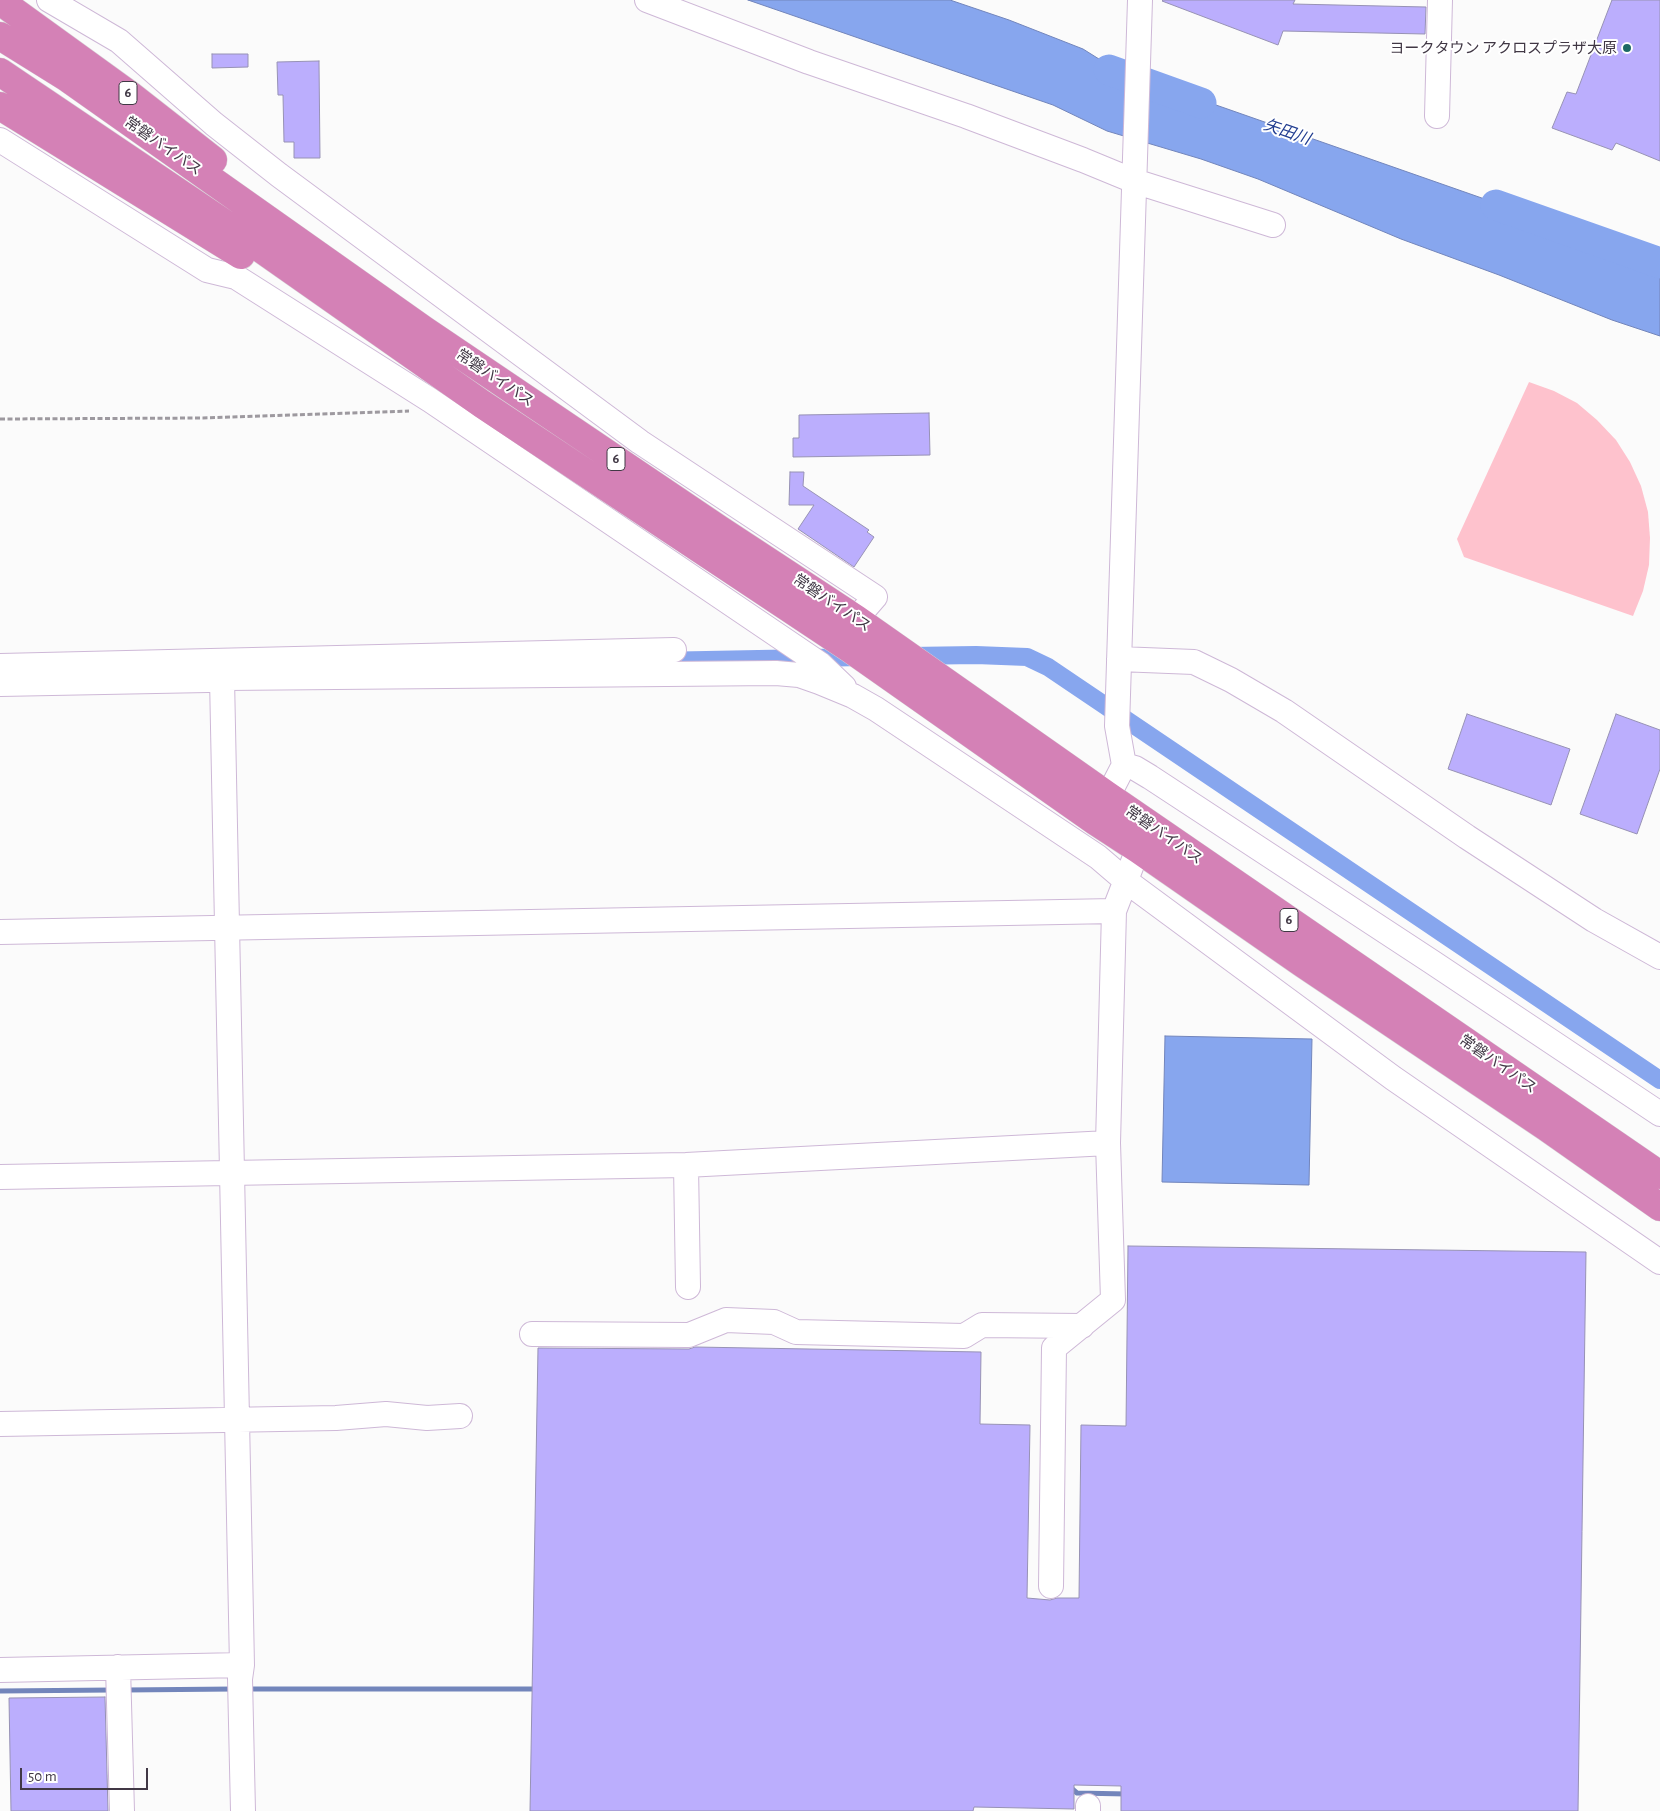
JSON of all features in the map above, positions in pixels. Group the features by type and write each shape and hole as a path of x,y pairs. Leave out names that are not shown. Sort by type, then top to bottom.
{"highway":[{"name":"6","path":"0,1 130,95 247,197"},
{"name":"常磐バイパス","path":"0,36 66,77 247,197 340,269 424,330 856,619 1108,796 1660,1176"},
{"name":"常磐バイパス","path":"0,72 222,233 339,302 482,404 849,648 1302,964 1530,1116 1660,1207"},
{"name":"6","path":"0,106 222,233"}],"street":[{"path":"49,0 119,41 214,124 265,164 640,442 875,597 856,619"},
{"path":"647,0 809,62 975,120 1134,179 1273,225"},
{"path":"1108,796 1124,765 1117,726 1140,0"},
{"path":"1437,116 1440,0"},
{"path":"0,140 207,270 236,277 430,400 820,664 853,696"},
{"path":"0,684 211,673 223,660 674,650"},
{"path":"1119,659 1194,662 1231,680 1284,711 1467,837 1586,915 1660,958"},
{"path":"0,666 211,673 776,674 805,678 853,696 876,709 1098,857 1126,881 1393,1078 1660,1262"},
{"path":"211,673 227,928 242,1665 240,1679 242,1811"},
{"path":"1124,765 1135,768 1159,783 1660,1114"},
{"path":"1052,1586 1054,1348 1113,1300 1108,1143 1114,911 1138,849"},
{"path":"0,932 1114,911"},
{"path":"0,1177 686,1165 1108,1143"},
{"path":"686,1165 688,1287"},
{"path":"532,1334 688,1335 726,1320 774,1322 796,1332 954,1336 964,1336 982,1325 1082,1326"},
{"path":"0,1424 336,1418 386,1414 426,1418 460,1416"},
{"path":"0,1670 242,1665"},
{"path":"118,1667 122,1811"}],"path":[{"path":"0,419 203,418 418,410 430,400"}],"shaded area":[{"path":"1529,382 1554,391 1577,403 1597,420 1616,440 1630,462 1641,486 1648,512 1650,538 1649,565 1643,591 1633,616 1464,557 1457,539"}],"water":[{"path":"748,0 950,0 1009,20 1083,49 1134,81 1216,105 1496,203 1660,267 1660,336 1612,320 1499,275 1401,239 1258,179 1201,159 1107,131 1053,105"},
{"path":"1165,1036 1312,1039 1309,1185 1162,1182"}],"building":[{"path":"1163,0 1295,0 1293,4 1426,7 1425,34 1283,31 1278,45"},
{"name":"ヨークタウン アクロスプラザ大原","path":"1612,0 1660,0 1660,161 1616,143 1612,150 1552,128 1567,92 1576,94"},
{"path":"212,54 248,54 248,67 212,68"},
{"path":"319,61 320,158 294,158 294,142 284,142 283,95 278,95 277,62"},
{"path":"929,413 930,455 793,457 793,438 799,438 799,415"},
{"path":"790,472 804,472 803,486 869,530 867,532 874,537 854,567 798,529 814,505 789,505"},
{"path":"1467,714 1570,749 1551,805 1448,769"},
{"path":"1616,714 1660,730 1660,769 1637,834 1580,814"},
{"path":"1128,1246 1586,1252 1578,1811 1121,1811 1121,1786 1074,1785 1074,1809 974,1807 973,1811 530,1811 538,1348 689,1349 695,1347 981,1352 980,1424 1030,1425 1027,1598 1050,1600 1057,1598 1079,1598 1081,1425 1126,1426"},
{"path":"105,1697 108,1811 11,1811 9,1698"}],"waterway":[{"name":"矢田川","path":"1109,70 1201,103"},
{"name":"矢田川","path":"1496,205 1660,263"},
{"path":"909,656 976,655 1027,657 1048,667 1660,1080"},
{"path":"654,661 863,657"},
{"path":"125,1690 234,1689"},
{"path":"245,1689 537,1689"},
{"path":"0,1691 112,1690"},
{"path":"1070,1787 1077,1793 1127,1794"}],"place":[{"name":"ヨークタウン アクロスプラザ大原","path":"1627,48"}]}
